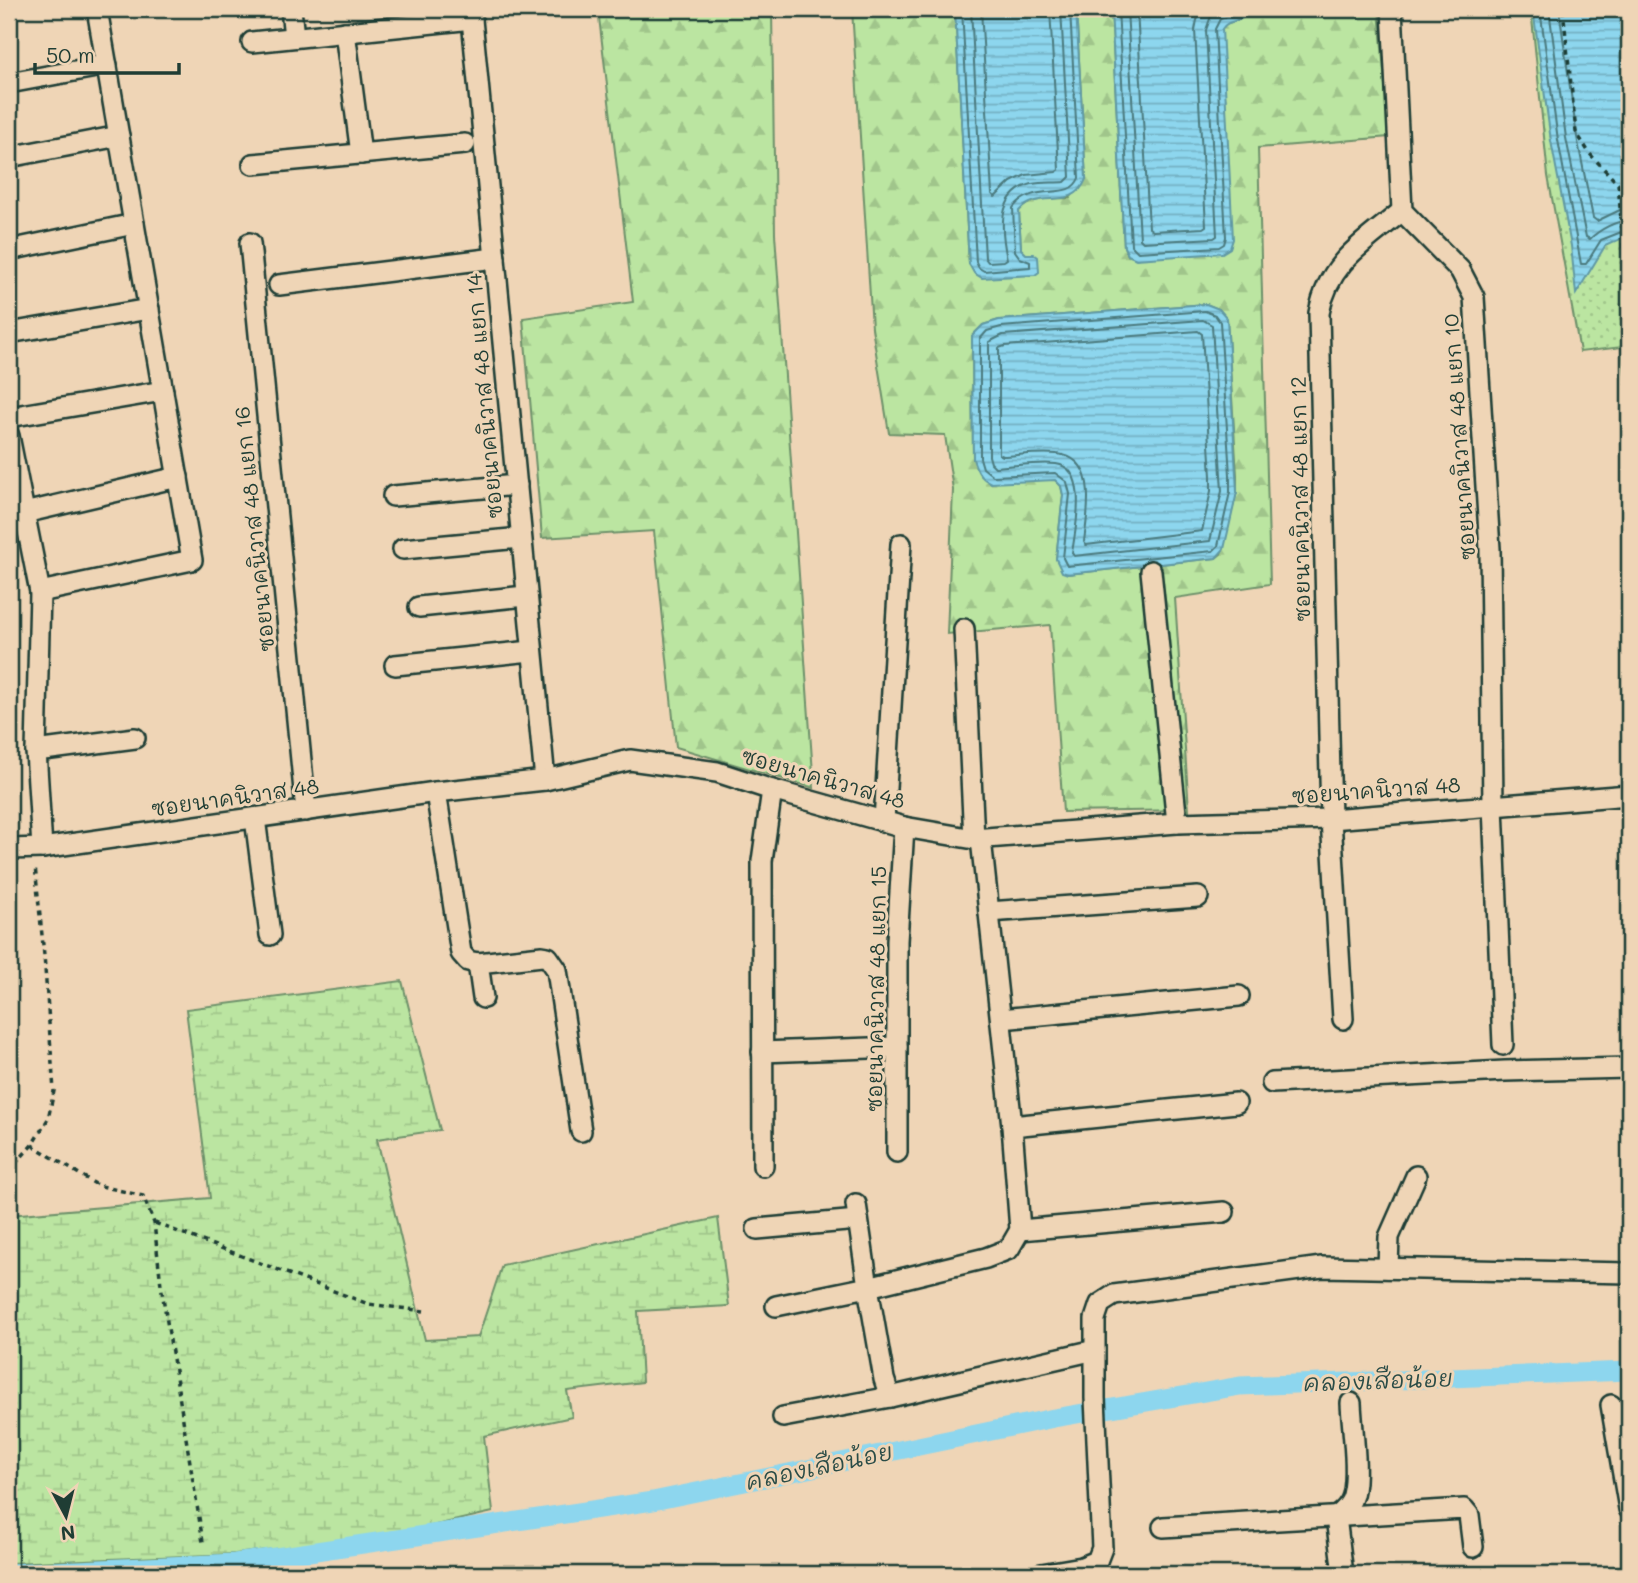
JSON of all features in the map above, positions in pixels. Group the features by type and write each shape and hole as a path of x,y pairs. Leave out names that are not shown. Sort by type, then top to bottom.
{"street":[{"path":"40,592 192,559 97,9"},
{"path":"291,9 294,37"},
{"path":"1392,9 1402,211"},
{"path":"252,42 472,14"},
{"name":"ซอยนาคนิวาส 48 แยก 14","path":"472,14 545,780"},
{"path":"345,32 361,154"},
{"path":"9,83 107,65"},
{"path":"9,157 119,136"},
{"path":"253,164 465,144"},
{"name":"ซอยนาคนิวาส 48 แยก 10","path":"1402,211 1460,270 1474,297 1490,550 1493,806 1503,1045"},
{"name":"ซอยนาคนิวาส 48 แยก 12","path":"1343,1019 1331,819 1319,313 1322,294 1335,270 1402,211"},
{"path":"9,250 134,224"},
{"name":"ซอยนาคนิวาส 48 แยก 16","path":"250,243 306,810"},
{"path":"279,285 495,258"},
{"path":"9,332 149,309"},
{"path":"9,417 163,391"},
{"path":"9,436 40,592 36,751 38,848"},
{"path":"24,513 178,477"},
{"path":"393,496 517,485"},
{"path":"403,549 521,538"},
{"path":"884,821 901,544"},
{"path":"1151,571 1177,823"},
{"path":"419,607 526,596"},
{"path":"776,1306 986,1258 1009,1248 1020,1230 1001,1019 989,912 977,839 964,629"},
{"path":"395,665 531,651"},
{"path":"36,751 135,738"},
{"name":"ซอยนาคนิวาส 48","path":"9,849 38,848 436,792 545,780 630,761 717,772 904,827 977,839 1177,823 1331,819 1629,795"},
{"path":"763,1166 762,861 772,790"},
{"path":"436,792 461,953 468,961 478,963 548,957 557,970 581,1131"},
{"path":"255,818 270,935"},
{"name":"ซอยนาคนิวาส 48 แยก 15","path":"897,1152 897,941 904,827"},
{"path":"989,912 1198,897"},
{"path":"478,963 483,998"},
{"path":"1001,1019 1239,996"},
{"path":"762,1052 897,1047"},
{"path":"1272,1083 1629,1068"},
{"path":"1012,1126 1236,1102"},
{"path":"1388,1268 1389,1237 1416,1176"},
{"path":"757,1229 857,1212 884,1379 890,1397"},
{"path":"1020,1230 1224,1212"},
{"path":"1041,1574 1082,1567 1097,1561 1102,1548 1095,1398 1095,1319 1100,1304 1114,1295 1322,1268 1629,1273"},
{"path":"783,1418 890,1397 1095,1350"},
{"path":"1336,1517 1347,1507 1353,1495 1355,1478 1351,1403"},
{"path":"1611,1405 1629,1509"},
{"path":"1163,1527 1464,1509 1469,1515 1473,1547"},
{"path":"1336,1517 1343,1574"}],"path":[{"path":"1563,9 1576,132 1590,153 1618,184 1628,254"},
{"path":"9,1171 32,1145 48,1119 54,1091 38,848"},
{"path":"32,1145 97,1185 143,1196 154,1223 161,1284 203,1542"},
{"path":"154,1223 368,1304 424,1311"}],"green space":[{"path":"598,9 772,9 775,234 814,788 676,747 654,531 542,538 523,318 633,302"},
{"path":"852,9 955,9 969,264 1034,254 1026,254 1021,249 1019,211 1036,201 1070,198 1086,179 1076,9 1111,9 1124,247 1128,255 1224,25 1241,19 1248,9 1379,9 1389,137 1258,148 1270,584 1175,598 1189,810 1063,812 1050,625 947,634 953,490 945,435 889,433 872,328","holes":["1206,304 1219,309 1227,319 1237,475 1237,492 1221,554 1216,558 1068,574 1056,559 1063,495 1061,486 1055,480 973,459 972,336 983,325 999,320"]},
{"path":"1531,9 1629,9 1629,384 1626,384 1622,347 1580,352 1548,176"},
{"path":"402,981 440,1130 377,1139 425,1340 478,1337 502,1265 718,1218 729,1306 638,1311 642,1382 567,1391 572,1417 484,1436 493,1512 400,1533 235,1554 9,1563 9,1215 210,1198 186,1009"}],"water":[{"path":"955,9 1076,9 1086,179 1073,195 1036,201 1019,211 1021,249 1026,254 1038,257 1039,272 1035,275 982,278 974,273 969,264"},
{"path":"1111,9 1248,9 1243,17 1228,23 1222,29 1233,239 1230,248 1222,253 1136,259 1128,255 1124,247"},
{"path":"1533,9 1629,9 1629,235 1605,246 1576,294 1571,246 1551,141"},
{"path":"1206,304 1219,309 1227,318 1237,492 1224,549 1216,558 1068,574 1062,572 1056,559 1063,495 1061,486 1055,480 991,483 982,476 974,463 972,336 983,325 999,320"}],"waterway":[{"name":"คลองเสือน้อย","path":"9,1573 235,1563 653,1501 1054,1418 1240,1386 1629,1371"}]}
